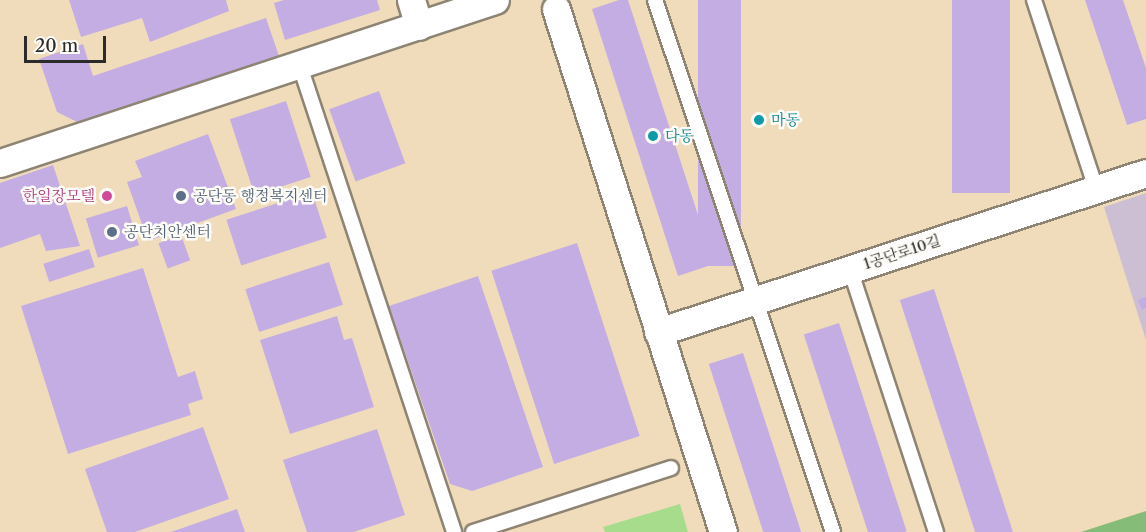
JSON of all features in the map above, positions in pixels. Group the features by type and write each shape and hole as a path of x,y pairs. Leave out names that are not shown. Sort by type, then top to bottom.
{"street":[{"path":"411,0 419,26"},
{"path":"0,163 495,0"},
{"path":"556,9 723,532"},
{"name":"1공단로10길","path":"658,332 1146,172"}],"lane":[{"path":"655,0 833,532"},
{"path":"1034,0 1096,189"},
{"path":"300,66 454,532"},
{"path":"850,269 936,532"},
{"path":"473,532 671,468"}],"shaded area":[{"path":"1146,193 1146,340 1104,207"}],"green space":[{"path":"680,504 688,532 605,532 603,527"},
{"path":"1146,511 1146,532 1081,532"}],"building":[{"path":"69,0 226,0 229,11 150,42 142,18 81,37"},
{"path":"284,0 377,0 380,10 285,40 274,3"},
{"name":"다동","path":"619,0 628,0 714,264 678,276 592,9"},
{"path":"698,0 741,0 741,266 698,266"},
{"path":"952,0 1010,0 1010,193 952,193"},
{"path":"1085,0 1123,0 1146,68 1146,119 1127,125"},
{"path":"266,18 280,59 83,125 57,112 39,59 83,44 93,76"},
{"path":"379,91 405,163 356,181 329,109"},
{"path":"286,101 311,177 255,195 230,119"},
{"name":"공단동 행정복지센터","path":"208,134 236,209 148,241 127,182 142,177 135,161"},
{"path":"53,165 80,246 46,251 40,234 0,248 0,183"},
{"path":"312,192 327,238 241,265 226,220"},
{"name":"공단치안센터","path":"127,206 139,245 98,258 86,219"},
{"path":"181,235 190,260 168,269 158,243"},
{"path":"577,243 640,436 554,464 491,271"},
{"path":"89,249 95,267 49,282 43,264"},
{"path":"329,262 343,305 259,332 245,289"},
{"path":"143,268 178,377 195,371 203,399 188,404 191,415 68,454 21,306"},
{"path":"478,276 543,467 472,491 450,484 389,306"},
{"path":"934,289 1013,532 975,532 900,300"},
{"path":"1146,297 1146,308 1142,310 1138,300"},
{"path":"337,316 344,340 352,338 374,407 290,434 260,340"},
{"path":"839,323 907,531 868,532 804,334"},
{"path":"743,353 801,532 763,532 709,364"},
{"path":"203,427 229,499 135,532 107,532 85,469"},
{"path":"377,429 405,515 354,532 307,532 283,460"},
{"path":"237,509 245,532 171,532"}],"place":[{"name":"마동","path":"759,120"},
{"name":"다동","path":"653,136"},
{"name":"한일장모텔","path":"107,196"},
{"name":"공단동 행정복지센터","path":"181,196"},
{"name":"공단치안센터","path":"112,232"}]}
